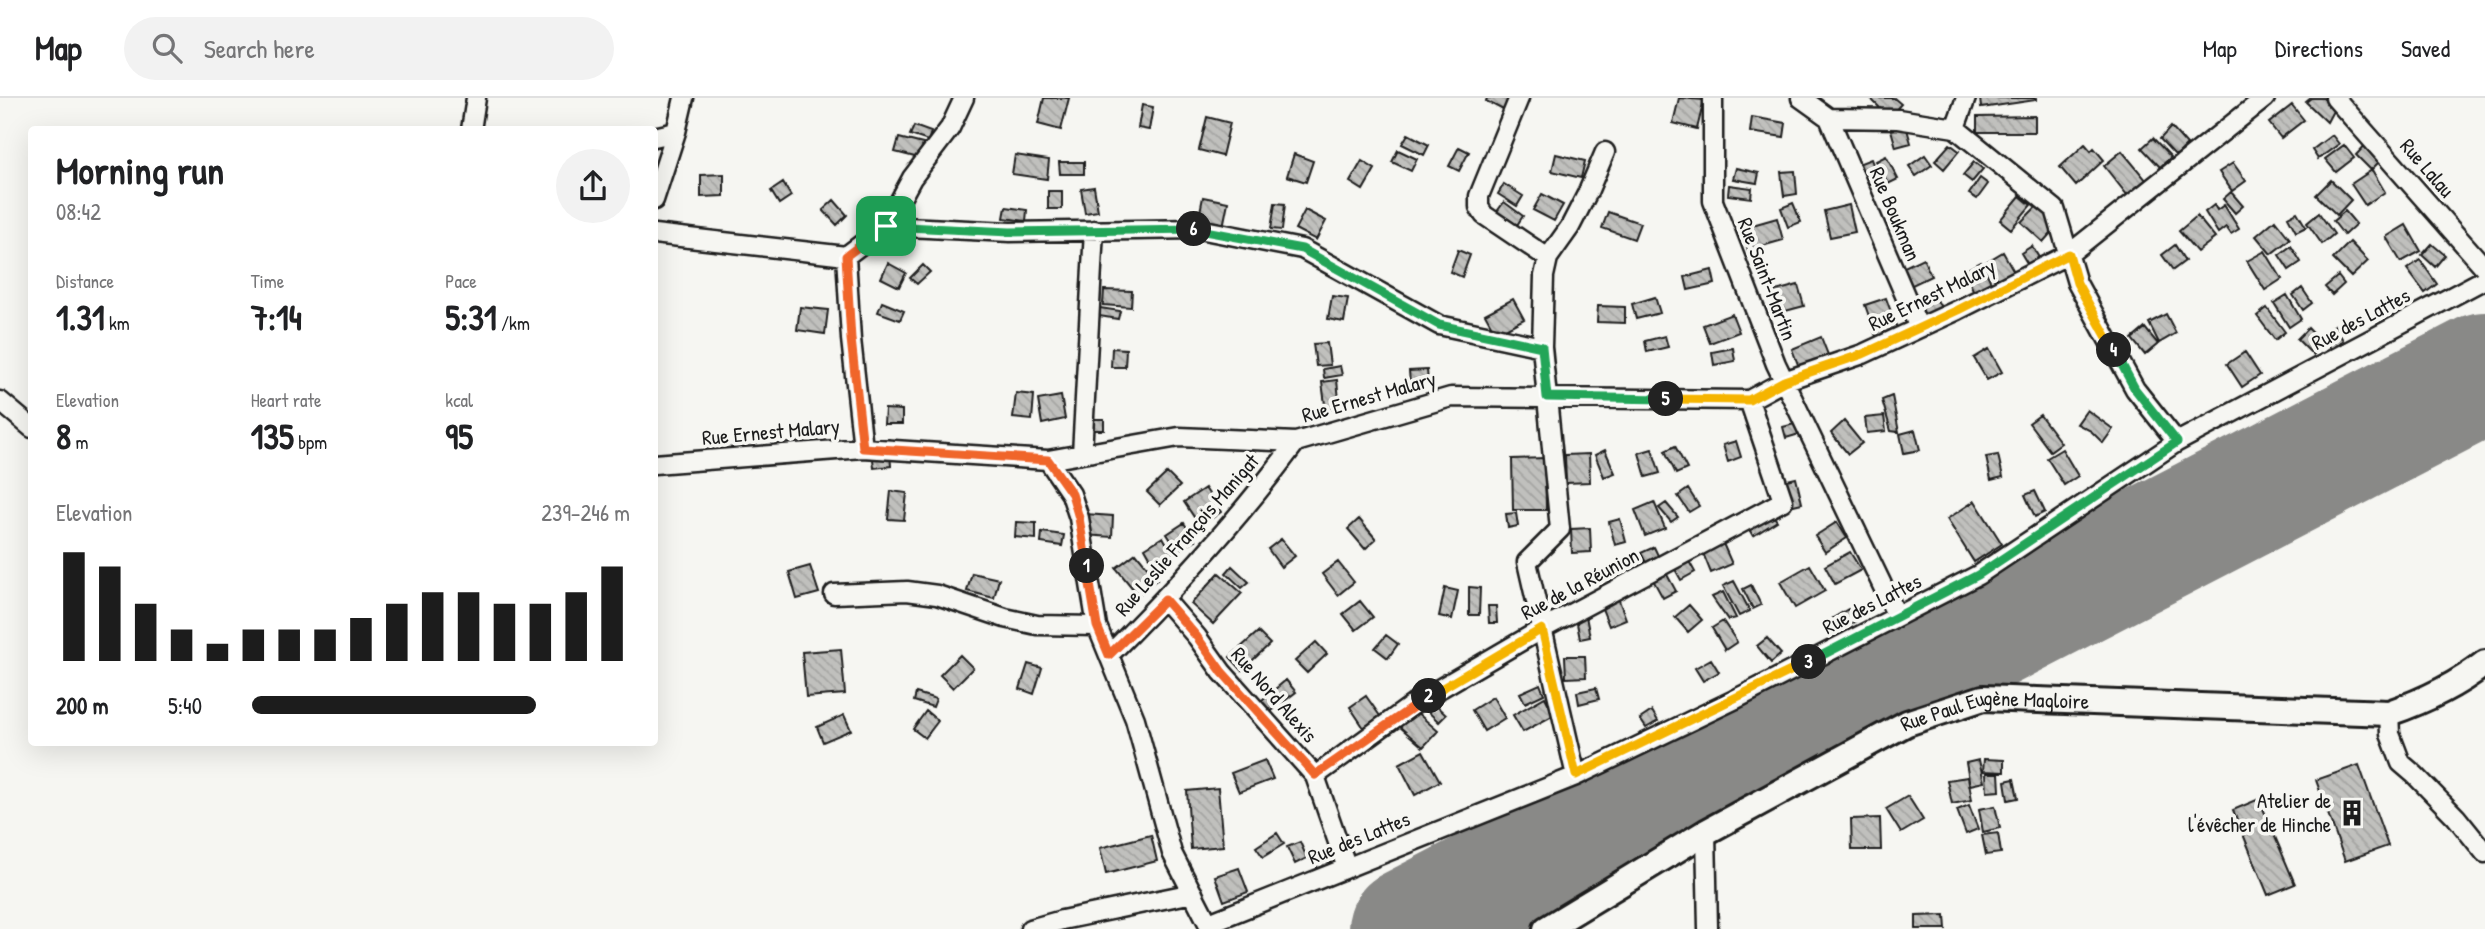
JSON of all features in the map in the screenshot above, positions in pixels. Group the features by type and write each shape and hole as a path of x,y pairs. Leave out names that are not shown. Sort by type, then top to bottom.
{"main road":[{"name":"Rue Paul Eugène Magloire","path":"1545,929 1706,832 1907,723 1983,698 2389,713 2422,702 2469,676 2485,663"}],"street":[{"path":"472,126 476,98"},
{"path":"658,188 684,98"},
{"path":"658,234 846,256 886,226 912,178 950,128 964,98"},
{"path":"1519,98 1479,196 1479,207 1484,215 1548,258"},
{"name":"Rue Saint-Martin","path":"1713,98 1713,201 1784,381 1897,616"},
{"path":"1801,98 1829,118 1898,119 1955,128 2055,209 2077,283 2135,389 2177,442"},
{"path":"1955,128 1966,98"},
{"name":"Rue Ernest Malary","path":"658,464 863,448 1048,460 1179,437 1296,442 1451,397 1749,400 1784,381 1863,354 2069,254 2265,98"},
{"name":"Rue Lalau","path":"2341,100 2485,268"},
{"name":"Rue Boukman","path":"1829,118 1919,328"},
{"path":"658,136 676,132"},
{"path":"1576,775 1527,562 1560,529 1542,347 1544,276 1548,258 1570,227 1605,152"},
{"path":"886,226 1010,232 1199,229 1302,249 1439,325 1542,347"},
{"path":"1082,454 1094,230"},
{"path":"846,256 851,339 863,448"},
{"name":"Rue des Lattes","path":"1210,926 1347,867 1576,775 1734,700 1978,575 2177,442 2485,279"},
{"name":"Rue de la Réunion","path":"1315,775 1415,703 1542,629 1783,501 1749,400"},
{"path":"0,401 28,425"},
{"name":"Rue Leslie François Manigat","path":"1109,655 1165,600 1209,546 1255,498 1296,442"},
{"path":"1048,460 1072,494 1079,518 1097,626 1135,719 1172,853 1210,926"},
{"path":"834,594 907,591 937,595 1005,618 1037,625 1097,626"},
{"name":"Rue Nord Alexis","path":"1165,600 1197,637 1222,672 1315,775 1347,867"},
{"path":"2389,713 2390,734 2401,763 2456,817 2485,853"},
{"path":"1706,832 1708,929"},
{"path":"1030,929 1193,893"}],"building":[{"path":"1044,98 1069,98 1061,130 1038,124"},
{"path":"1487,98 1515,98 1509,113 1486,101"},
{"path":"1679,98 1704,100 1697,129 1673,123"},
{"path":"1894,98 1901,104 1889,117 1871,99"},
{"path":"1980,98 2036,98 2036,100 1981,108"},
{"path":"2311,98 2323,98 2334,109 2327,122 2306,102"},
{"path":"1142,105 1153,107 1149,130 1138,128"},
{"path":"2292,105 2304,120 2281,138 2269,123"},
{"path":"2035,116 2035,132 1977,132 1977,117"},
{"path":"1207,117 1230,123 1222,156 1199,150"},
{"path":"1752,117 1786,123 1784,137 1750,132"},
{"path":"914,126 931,132 928,141 910,135"},
{"path":"1906,126 1911,143 1896,147 1891,130"},
{"path":"2171,127 2187,145 2176,156 2160,139"},
{"path":"1408,134 1429,145 1424,155 1402,144"},
{"path":"2332,135 2339,144 2318,159 2312,150"},
{"path":"899,138 923,144 919,158 895,152"},
{"path":"2153,138 2171,157 2160,167 2142,148"},
{"path":"2369,141 2385,156 2371,170 2356,155"},
{"path":"1950,144 1959,151 1944,169 1935,161"},
{"path":"2085,144 2091,151 2094,148 2104,160 2076,186 2060,167"},
{"path":"2344,145 2354,158 2336,172 2325,159"},
{"path":"1459,147 1469,152 1459,171 1449,166"},
{"path":"1398,150 1417,159 1411,171 1392,162"},
{"path":"2122,151 2147,181 2128,196 2104,166"},
{"path":"1294,154 1313,161 1306,182 1287,176"},
{"path":"1556,154 1585,161 1581,178 1552,171"},
{"path":"1015,155 1049,160 1047,179 1012,174"},
{"path":"1925,155 1932,165 1916,176 1909,166"},
{"path":"1886,156 1898,179 1888,184 1876,161"},
{"path":"1871,159 1879,180 1866,185 1858,164"},
{"path":"1362,161 1375,169 1363,190 1350,182"},
{"path":"1059,162 1084,162 1084,174 1060,174"},
{"path":"1974,162 1983,169 1972,182 1963,175"},
{"path":"2233,163 2246,181 2232,191 2219,172"},
{"path":"1736,168 1759,173 1757,183 1733,179"},
{"path":"2372,170 2385,192 2365,205 2351,184"},
{"path":"1795,171 1797,194 1784,196 1781,172"},
{"path":"724,174 724,196 701,197 701,175"},
{"path":"1980,178 1988,184 1977,199 1969,194"},
{"path":"2331,180 2351,200 2337,215 2316,195"},
{"path":"783,183 791,196 779,204 771,191"},
{"path":"1504,184 1523,196 1517,206 1498,194"},
{"path":"1729,185 1752,188 1751,198 1728,195"},
{"path":"1094,187 1098,211 1085,213 1081,189"},
{"path":"1048,191 1062,191 1062,209 1048,209"},
{"path":"2231,192 2243,206 2235,213 2223,199"},
{"path":"1542,194 1563,205 1554,221 1533,210"},
{"path":"2020,196 2031,205 2011,229 2000,220"},
{"path":"1203,197 1228,202 1223,227 1198,222"},
{"path":"834,200 847,215 837,225 823,210"},
{"path":"1504,202 1523,216 1513,231 1493,217"},
{"path":"1275,203 1285,204 1282,230 1271,229"},
{"path":"1793,203 1801,222 1788,227 1781,208"},
{"path":"1849,205 1855,232 1830,237 1824,211"},
{"path":"2214,205 2217,210 2224,205 2239,229 2231,234 2226,227 2218,233 2205,212"},
{"path":"2037,206 2058,225 2043,242 2021,222"},
{"path":"1006,207 1027,210 1026,221 1004,218"},
{"path":"1305,210 1326,221 1316,240 1295,229"},
{"path":"2345,211 2356,224 2344,235 2333,221"},
{"path":"1608,212 1640,223 1634,239 1602,228"},
{"path":"2297,212 2306,227 2296,232 2288,217"},
{"path":"2319,213 2334,234 2322,244 2307,223"},
{"path":"2197,216 2215,238 2197,252 2179,231"},
{"path":"1777,218 1783,240 1748,250 1742,228"},
{"path":"2275,220 2290,239 2271,254 2256,236"},
{"path":"2406,225 2421,251 2401,262 2386,237"},
{"path":"2350,242 2368,261 2351,277 2333,259"},
{"path":"2432,244 2445,255 2435,267 2422,255"},
{"path":"2175,245 2185,261 2173,270 2162,255"},
{"path":"2032,246 2041,261 2030,268 2021,253"},
{"path":"2291,246 2301,262 2289,270 2279,255"},
{"path":"1458,250 1470,255 1462,277 1450,272"},
{"path":"2265,251 2282,279 2265,290 2247,261"},
{"path":"2003,252 2016,275 2000,284 1986,262"},
{"path":"1923,258 1931,276 1906,288 1898,270"},
{"path":"2420,260 2437,284 2425,293 2407,269"},
{"path":"1981,262 1995,290 1977,298 1964,271"},
{"path":"888,263 906,273 899,287 881,278"},
{"path":"923,265 930,272 917,284 910,278"},
{"path":"1712,270 1715,284 1688,290 1685,277"},
{"path":"2338,276 2344,284 2332,295 2325,287"},
{"path":"1798,285 1804,306 1778,313 1772,292"},
{"path":"2302,288 2312,303 2303,310 2293,295"},
{"path":"1931,289 1943,311 1927,320 1914,298"},
{"path":"1104,290 1132,291 1131,307 1103,305"},
{"path":"2287,295 2301,319 2289,327 2274,303"},
{"path":"1332,296 1348,298 1344,322 1328,319"},
{"path":"1655,297 1660,313 1636,319 1632,304"},
{"path":"1886,298 1899,334 1878,342 1865,305"},
{"path":"1513,299 1524,319 1496,334 1485,314"},
{"path":"882,302 904,311 900,320 878,312"},
{"path":"1598,306 1625,307 1625,323 1597,322"},
{"path":"800,307 828,310 825,334 797,330"},
{"path":"1100,308 1120,311 1118,319 1099,316"},
{"path":"2267,308 2285,332 2275,340 2257,316"},
{"path":"1732,314 1739,332 1710,343 1703,325"},
{"path":"2166,314 2176,333 2159,343 2149,323"},
{"path":"2334,325 2343,340 2331,349 2321,334"},
{"path":"2145,328 2158,344 2145,355 2132,339"},
{"path":"2308,328 2323,344 2313,355 2297,339"},
{"path":"1665,336 1668,347 1647,352 1645,341"},
{"path":"1821,337 1828,355 1799,367 1792,349"},
{"path":"1327,343 1330,365 1316,366 1313,344"},
{"path":"1112,348 1126,349 1125,367 1111,367"},
{"path":"1733,348 1735,361 1714,365 1712,352"},
{"path":"1989,349 2002,372 1987,380 1974,358"},
{"path":"2245,352 2260,375 2242,387 2227,364"},
{"path":"1340,366 1342,375 1324,378 1323,369"},
{"path":"1427,370 1428,382 1410,383 1409,371"},
{"path":"1337,380 1340,410 1326,412 1322,382"},
{"path":"1016,393 1034,395 1032,420 1013,418"},
{"path":"1061,396 1065,419 1042,424 1038,400"},
{"path":"1892,396 1899,432 1891,431 1882,400"},
{"path":"885,409 902,410 902,424 884,424"},
{"path":"2087,410 2113,429 2103,443 2091,431 2077,424"},
{"path":"2040,415 2061,443 2050,451 2029,423"},
{"path":"1884,416 1886,431 1867,433 1865,418"},
{"path":"1084,419 1104,419 1104,430 1084,430"},
{"path":"1844,421 1862,443 1848,454 1831,433"},
{"path":"1802,422 1806,432 1786,438 1783,427"},
{"path":"1915,430 1920,450 1904,453 1900,434"},
{"path":"889,439 891,466 874,468 871,441"},
{"path":"1736,441 1741,457 1728,462 1723,445"},
{"path":"1675,446 1687,469 1676,474 1665,451"},
{"path":"1652,449 1660,473 1646,477 1639,453"},
{"path":"2062,449 2078,476 2064,485 2047,458"},
{"path":"1605,450 1615,473 1604,477 1595,455"},
{"path":"1589,454 1590,482 1566,483 1565,455"},
{"path":"1998,455 2003,477 1991,480 1986,457"},
{"path":"1545,458 1546,510 1513,510 1512,459"},
{"path":"1167,473 1180,486 1160,505 1147,492"},
{"path":"1796,478 1802,503 1785,507 1779,482"},
{"path":"1205,488 1221,512 1200,526 1184,502"},
{"path":"1688,489 1699,506 1689,512 1678,496"},
{"path":"891,491 907,493 904,520 888,519"},
{"path":"2035,491 2045,512 2035,517 2025,495"},
{"path":"1975,501 2002,544 1974,562 1947,519"},
{"path":"1654,502 1665,528 1645,536 1635,510"},
{"path":"1666,503 1678,517 1671,522 1659,508"},
{"path":"1769,509 1777,521 1753,536 1746,524"},
{"path":"1516,513 1518,526 1508,528 1506,514"},
{"path":"1085,514 1113,516 1112,537 1084,535"},
{"path":"1359,519 1376,539 1365,549 1348,529"},
{"path":"1620,519 1626,542 1615,545 1609,522"},
{"path":"1016,522 1036,523 1036,539 1015,537"},
{"path":"1837,522 1847,538 1825,552 1815,536"},
{"path":"1184,523 1195,540 1178,551 1167,534"},
{"path":"1590,528 1591,552 1572,553 1571,529"},
{"path":"1042,532 1064,535 1062,546 1041,543"},
{"path":"1163,537 1172,553 1154,564 1145,548"},
{"path":"1281,539 1295,556 1281,567 1268,549"},
{"path":"1721,539 1732,564 1711,573 1701,548"},
{"path":"1654,547 1662,564 1650,570 1641,553"},
{"path":"1850,552 1861,570 1835,584 1825,566"},
{"path":"1136,553 1157,579 1138,595 1116,568"},
{"path":"1686,556 1695,572 1681,580 1672,564"},
{"path":"1338,562 1354,582 1338,595 1322,574"},
{"path":"1810,565 1825,591 1795,608 1780,582"},
{"path":"810,566 819,593 797,599 789,572"},
{"path":"1232,566 1249,582 1242,588 1226,573"},
{"path":"1665,571 1676,591 1663,598 1652,578"},
{"path":"972,573 999,579 994,598 967,591"},
{"path":"1219,573 1242,593 1213,624 1191,604"},
{"path":"1734,581 1750,611 1739,616 1723,586"},
{"path":"1751,585 1761,605 1753,609 1743,589"},
{"path":"1469,587 1480,588 1479,615 1469,615"},
{"path":"1445,588 1458,591 1452,619 1439,616"},
{"path":"1723,592 1736,618 1728,620 1712,597"},
{"path":"1617,595 1626,619 1609,626 1599,601"},
{"path":"1360,601 1373,617 1356,630 1343,614"},
{"path":"1689,605 1702,620 1688,632 1675,617"},
{"path":"1488,606 1496,606 1497,623 1489,623"},
{"path":"1848,609 1856,621 1840,630 1833,618"},
{"path":"1585,611 1590,637 1580,639 1575,613"},
{"path":"1723,621 1737,642 1725,650 1712,628"},
{"path":"1258,632 1270,644 1242,670 1230,657"},
{"path":"1386,635 1398,644 1388,658 1375,648"},
{"path":"1767,638 1781,654 1771,663 1757,646"},
{"path":"1316,642 1327,654 1307,673 1295,661"},
{"path":"841,649 845,694 806,697 802,652"},
{"path":"960,655 973,668 953,688 940,675"},
{"path":"1565,656 1585,656 1586,677 1566,678"},
{"path":"1711,659 1719,672 1703,681 1695,668"},
{"path":"1028,664 1042,668 1034,694 1020,689"},
{"path":"1286,680 1296,692 1265,716 1256,705"},
{"path":"1540,684 1544,694 1525,703 1520,693"},
{"path":"1596,688 1599,699 1579,704 1577,692"},
{"path":"916,693 936,699 933,707 914,701"},
{"path":"1366,696 1380,716 1364,728 1350,707"},
{"path":"1493,697 1505,718 1484,731 1472,710"},
{"path":"1545,697 1554,715 1523,732 1513,715"},
{"path":"1431,701 1446,715 1439,722 1424,708"},
{"path":"926,711 938,721 925,738 913,729"},
{"path":"1415,711 1438,731 1423,747 1400,727"},
{"path":"1652,711 1658,721 1646,728 1640,719"},
{"path":"844,715 851,730 823,742 817,727"},
{"path":"1423,751 1440,781 1415,795 1399,764"},
{"path":"1984,759 2004,760 2004,772 1983,771"},
{"path":"1265,760 1273,779 1239,792 1231,773"},
{"path":"1979,760 1984,782 1970,785 1966,763"},
{"name":"Atelier de l'évêcher de Hinche","path":"2359,765 2388,846 2345,861 2316,780"},
{"path":"1986,773 1999,773 2000,791 1987,792"},
{"path":"1968,777 1972,800 1952,804 1947,780"},
{"path":"2014,779 2018,798 2008,800 2005,781"},
{"path":"1218,788 1223,846 1191,849 1187,791"},
{"path":"1908,796 1923,820 1901,833 1886,809"},
{"path":"2259,799 2295,884 2268,895 2233,810"},
{"path":"1969,805 1978,829 1966,834 1957,810"},
{"path":"1995,806 2000,828 1983,832 1979,809"},
{"path":"1880,818 1881,850 1852,850 1851,819"},
{"path":"1277,833 1284,844 1263,857 1256,847"},
{"path":"1998,833 2001,853 1986,855 1982,835"},
{"path":"1151,835 1157,861 1106,874 1100,848"},
{"path":"1300,842 1307,858 1295,864 1287,847"},
{"path":"1327,851 1333,869 1319,874 1313,855"},
{"path":"1239,868 1248,892 1224,901 1215,876"},
{"path":"1945,915 1946,929 1916,929 1916,916"}],"runway":[{"path":"1409,929 2485,373"}],"place":[{"name":"Atelier de l'évêcher de Hinche","path":"2352,813"}],"route":[{"path":"886,226 1010,232 1199,229 1302,249 1439,325 1542,347 1547,397 1749,400 1784,381 1863,354 2069,254 2077,283 2135,389 2177,442 1978,575 1734,700 1576,775 1542,629 1415,703 1315,775 1222,672 1197,637 1165,600 1109,655 1097,626 1079,518 1072,494 1048,460 863,448 851,339 846,256 886,226"}]}
